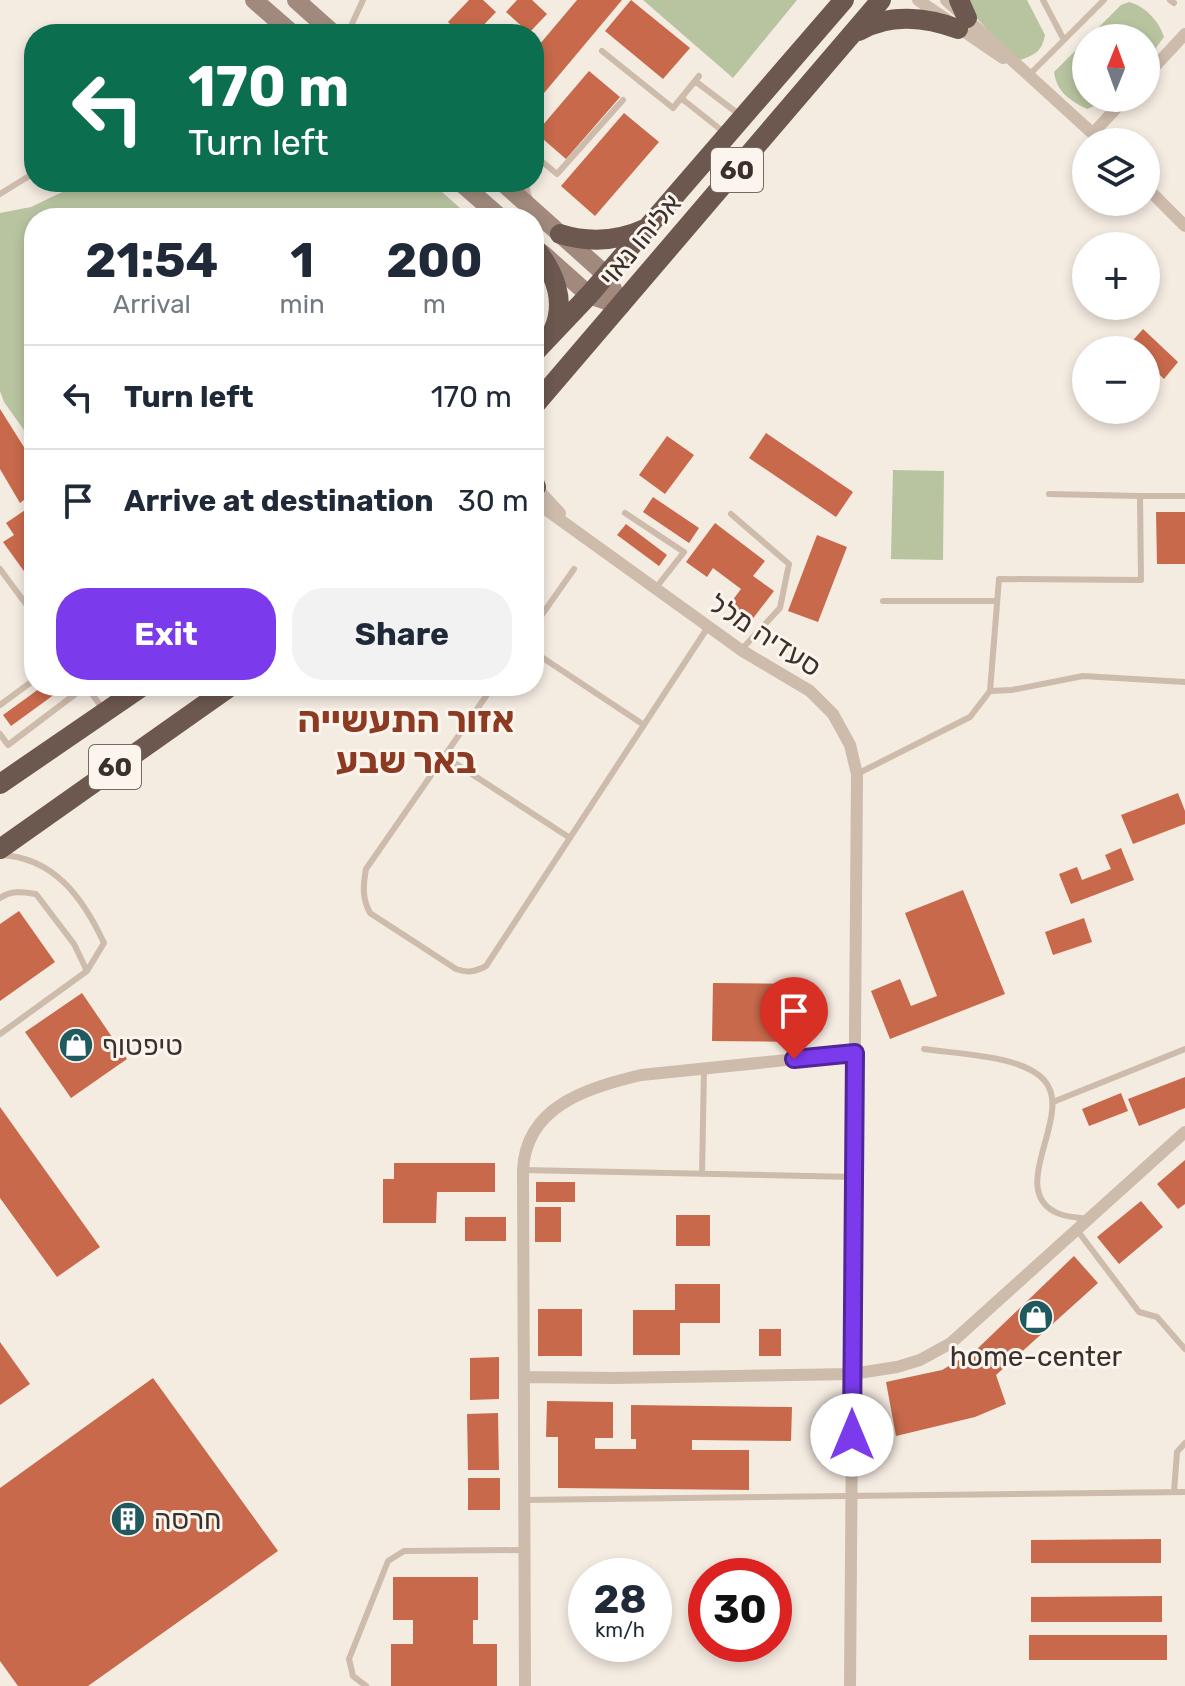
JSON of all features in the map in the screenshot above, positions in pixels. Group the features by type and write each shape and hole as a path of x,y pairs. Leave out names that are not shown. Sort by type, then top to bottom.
{"highway":[{"name":"אליהו נאוי","path":"544,342 589,295 844,0"},
{"name":"אליהו נאוי","path":"544,396 881,0"},
{"path":"852,35 870,25 904,18 935,22 961,16"},
{"path":"560,234 599,240 647,228"},
{"path":"544,259 557,290 559,313 551,335"},
{"name":"60","path":"0,784 129,696"},
{"name":"60","path":"0,849 217,696"}],"main road":[{"path":"254,0 282,24"},
{"path":"296,0 323,24"},
{"path":"471,192 490,208"},
{"path":"513,192 531,208"},
{"path":"544,220 606,275 621,306"},
{"path":"544,256 589,295 621,306"}],"street":[{"path":"918,0 961,16"},
{"path":"946,0 1087,128"},
{"path":"1160,61 1185,34"},
{"path":"1160,201 1185,226"},
{"name":"סעדיה מלל","path":"544,498 572,528 655,590 741,650 810,691 833,714 850,745 857,774 850,1686"},
{"path":"525,1686 523,1170 527,1140 545,1115 610,1082 641,1075 855,1053"},
{"path":"524,1377 852,1374 920,1360 951,1343 1185,1132"}],"lane":[{"path":"352,24 363,0"},
{"path":"1043,0 1064,40"},
{"path":"1029,75 1104,0"},
{"path":"602,51 673,108 697,78 742,118"},
{"path":"681,98 728,135"},
{"path":"544,163 557,174 623,100"},
{"path":"0,194 24,179"},
{"path":"527,192 531,208"},
{"path":"1049,494 1185,496"},
{"path":"857,774 970,717 990,691 999,579 1141,580 1140,496"},
{"path":"625,513 684,552 655,590"},
{"path":"731,514 789,564 780,608 741,650"},
{"path":"0,569 24,601"},
{"path":"544,612 574,569"},
{"path":"883,601 996,601"},
{"path":"486,696 366,869 362,888 364,903 370,913 465,972 486,966 708,627"},
{"path":"544,659 644,725"},
{"path":"990,691 1083,676 1185,682"},
{"path":"0,705 24,687"},
{"path":"0,734 8,745 73,696"},
{"path":"93,696 105,713"},
{"path":"444,756 570,838"},
{"path":"0,855 41,864 63,880 93,919 104,943 87,971 0,1034"},
{"path":"0,898 16,892 36,894 74,944 87,971"},
{"path":"924,1049 1016,1063 1044,1080 1053,1102 1037,1184 1042,1202 1056,1213 1089,1220"},
{"path":"1053,1102 1185,1049"},
{"path":"702,1174 704,1068"},
{"path":"523,1170 854,1177"},
{"path":"1077,1230 1139,1312 1157,1317 1185,1349"},
{"path":"1174,1492 1177,1452 1185,1443"},
{"path":"524,1500 1185,1492"},
{"path":"366,1686 353,1676 349,1659 388,1561 404,1551 524,1550"}],"green space":[{"path":"643,0 797,0 733,78"},
{"path":"965,0 1027,0 1045,35 1040,49 1020,60 1007,52 966,6"},
{"path":"1129,2 1141,7 1158,24 1102,24 1121,5"},
{"path":"1072,54 1072,100 1058,85 1054,72"},
{"path":"62,192 442,192 460,208 26,208"},
{"path":"24,208 24,430 0,391 0,213"},
{"path":"893,470 944,471 943,560 891,559"}],"building":[{"path":"469,0 483,0 496,12 485,24 448,22"},
{"path":"517,0 532,0 547,14 538,24 519,24 506,12"},
{"path":"577,0 622,0 544,93 544,39"},
{"path":"631,0 690,48 663,79 605,31"},
{"path":"589,71 620,97 566,159 544,140 544,124"},
{"path":"624,113 659,142 595,216 561,186"},
{"path":"1143,329 1150,336 1137,336"},
{"path":"1160,345 1178,362 1164,379 1160,375"},
{"path":"0,409 24,447 24,500 20,503 0,469"},
{"path":"766,433 853,492 836,517 749,458"},
{"path":"667,436 694,455 665,494 639,475"},
{"path":"653,497 699,528 689,543 643,512"},
{"path":"24,511 24,571 3,542 14,535 6,523"},
{"path":"1156,512 1185,512 1185,564 1157,564"},
{"path":"715,523 765,561 753,576 774,591 751,621 729,605 741,589 713,568 707,577 686,562"},
{"path":"626,524 667,555 659,566 617,535"},
{"path":"817,535 847,547 818,622 788,611"},
{"path":"29,696 52,696 11,726 3,715"},
{"path":"1178,793 1185,811 1185,824 1133,844 1121,815"},
{"path":"1121,848 1134,880 1071,904 1059,874 1077,867 1082,880 1111,869 1105,855"},
{"path":"963,890 1005,994 890,1039 871,991 900,979 911,1006 937,996 905,913"},
{"path":"19,911 55,962 0,1001 0,924"},
{"path":"1084,918 1092,942 1053,955 1045,932"},
{"path":"713,983 804,984 803,1042 712,1041"},
{"name":"טיפטוף","path":"82,993 127,1059 71,1098 25,1032"},
{"path":"1185,1077 1185,1108 1139,1126 1128,1099"},
{"path":"1121,1093 1128,1111 1089,1126 1082,1109"},
{"path":"0,1107 100,1247 57,1277 0,1198"},
{"path":"1185,1160 1185,1204 1178,1209 1157,1184"},
{"path":"394,1163 495,1163 495,1192 437,1192 436,1223 383,1223 383,1179 394,1179"},
{"path":"536,1182 575,1182 575,1202 536,1202"},
{"path":"1141,1201 1163,1227 1119,1264 1097,1237"},
{"path":"535,1207 561,1207 561,1242 535,1242"},
{"path":"676,1215 710,1215 710,1246 676,1246"},
{"path":"465,1217 506,1217 506,1241 465,1241"},
{"name":"home-center","path":"1074,1256 1098,1283 996,1375 1006,1404 975,1417 896,1436 886,1382 942,1370 976,1350"},
{"path":"675,1284 720,1284 720,1323 680,1323 680,1355 633,1355 633,1310 675,1310"},
{"path":"538,1309 582,1309 582,1356 538,1356"},
{"path":"759,1329 781,1329 781,1356 759,1356"},
{"path":"0,1342 30,1384 0,1405"},
{"path":"499,1357 499,1399 470,1400 470,1358"},
{"name":"חרסה","path":"153,1378 278,1551 88,1686 18,1686 0,1661 0,1488"},
{"path":"547,1401 613,1402 613,1438 595,1438 595,1449 636,1449 636,1439 631,1439 631,1405 792,1407 791,1441 692,1440 692,1450 749,1450 749,1490 558,1488 558,1437 546,1437"},
{"path":"498,1413 499,1470 468,1470 467,1414"},
{"path":"468,1478 500,1478 500,1510 468,1510"},
{"path":"1161,1539 1161,1563 1031,1563 1031,1540"},
{"path":"393,1577 478,1577 478,1620 473,1620 473,1644 497,1644 497,1686 391,1686 391,1644 413,1644 413,1620 393,1620"},
{"path":"1162,1596 1162,1622 1031,1622 1031,1597"},
{"path":"1029,1635 1167,1635 1167,1660 1029,1660"}],"place":[{"name":"טיפטוף","path":"76,1045"},
{"name":"home-center","path":"1036,1317"},
{"name":"חרסה","path":"128,1519"}],"district":[{"name":"אזור התעשייה באר שבע","path":"406,740"}],"route":[{"path":"794,1059 855,1053 852,1435"}]}
